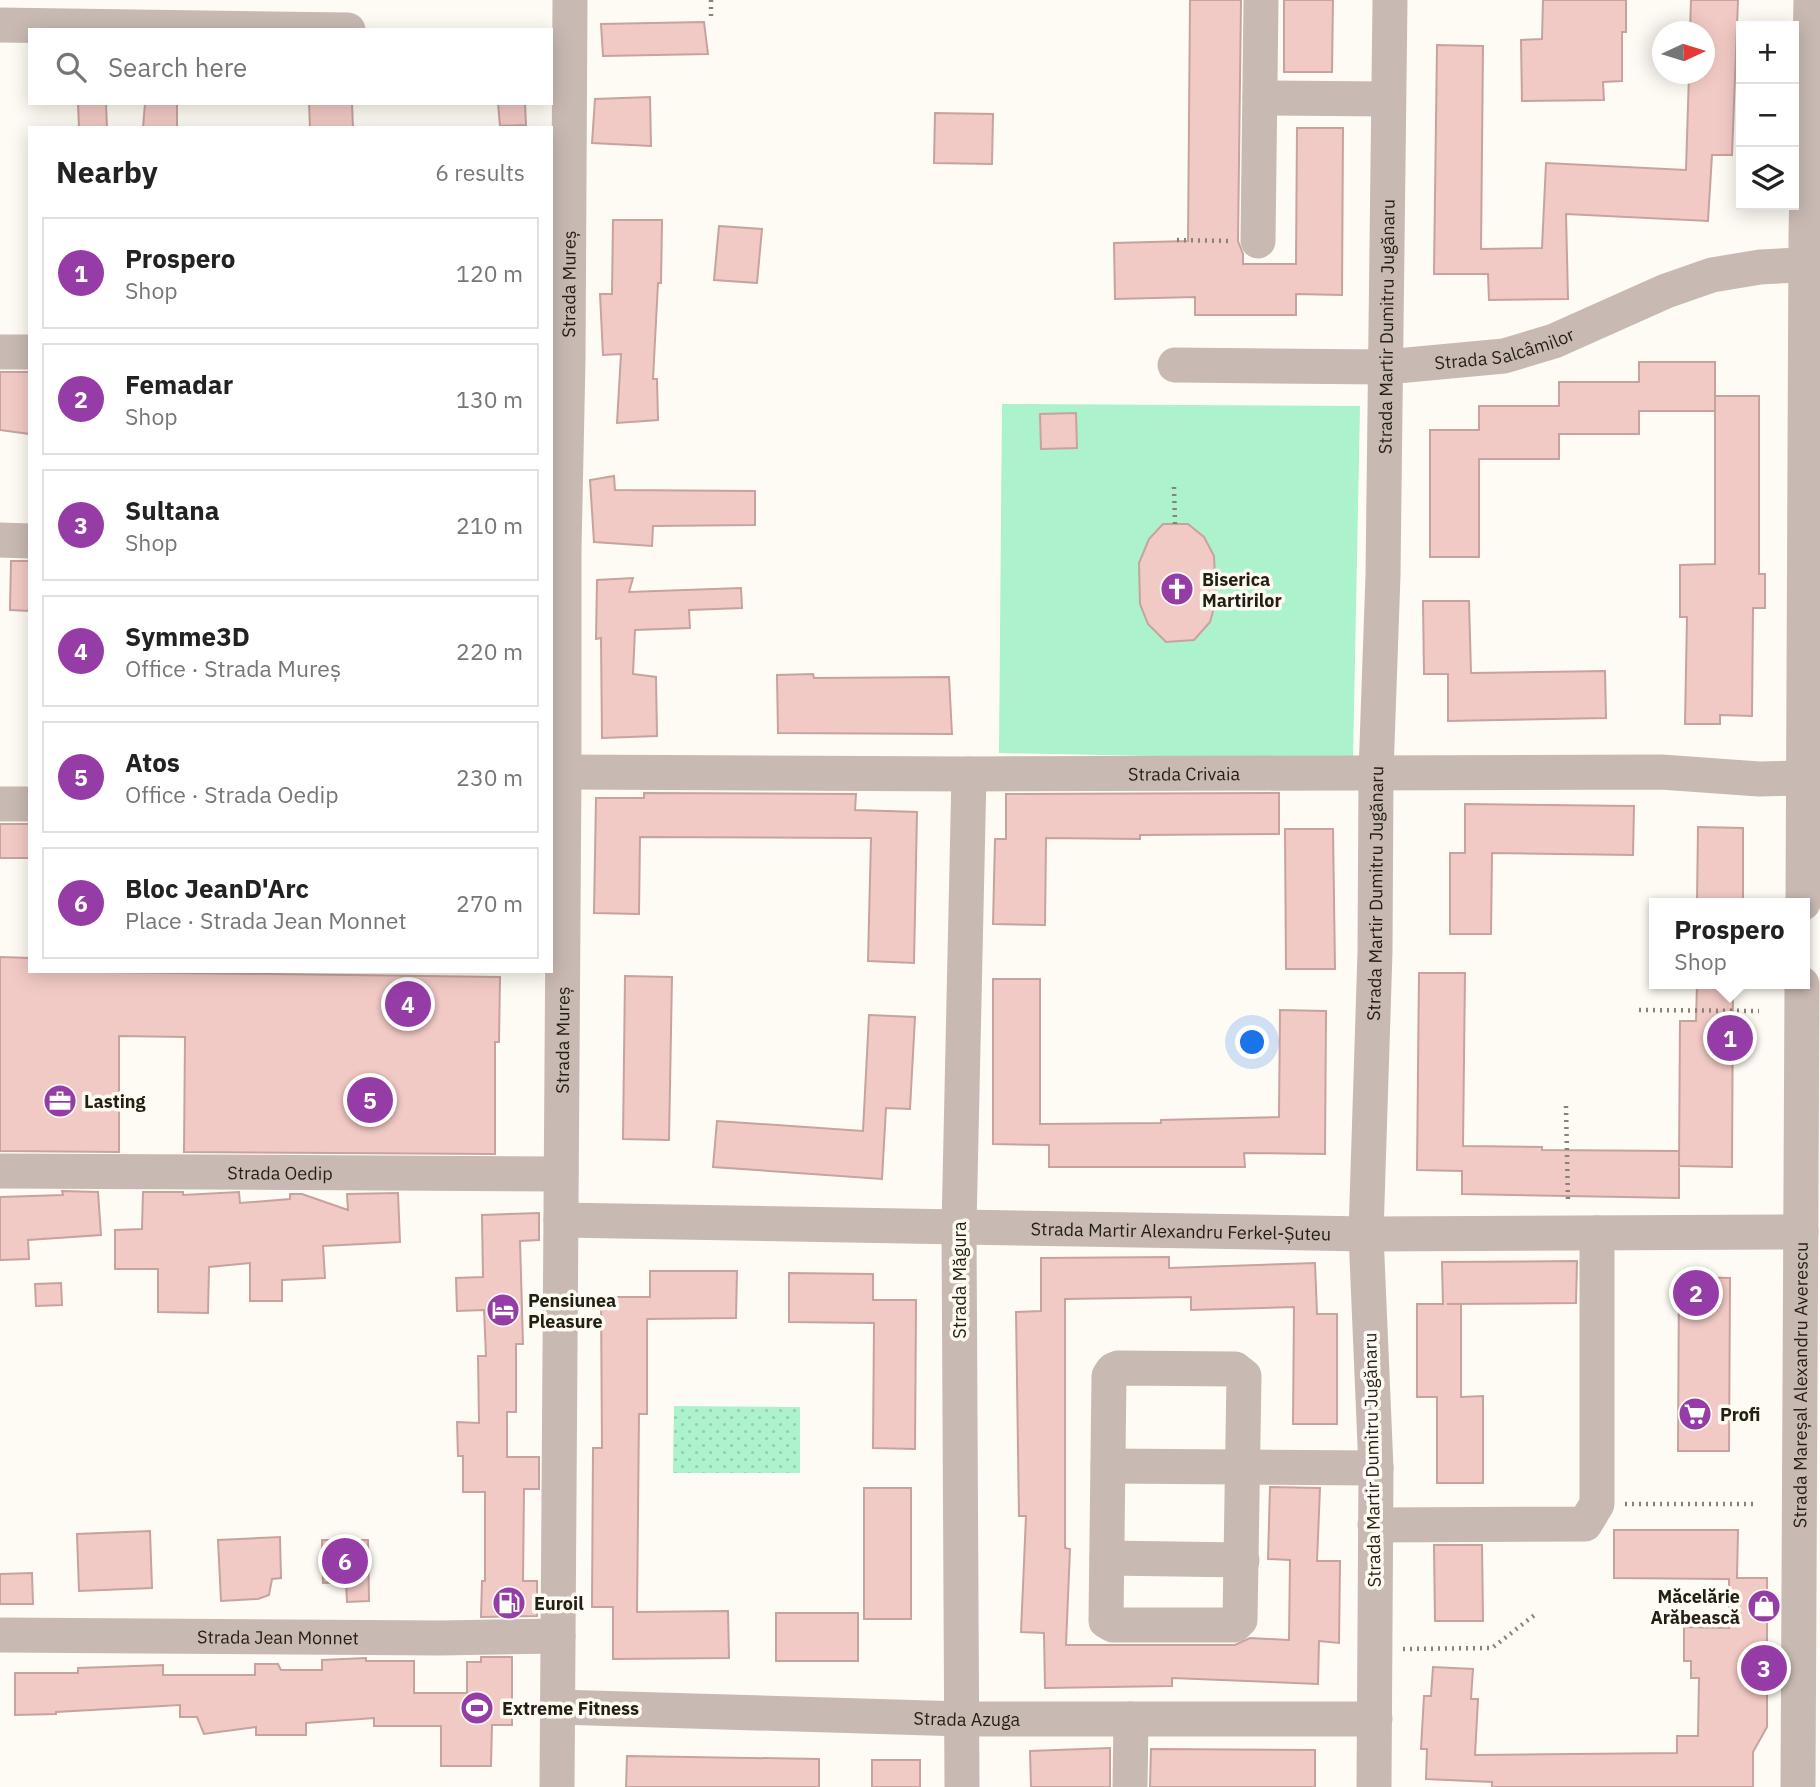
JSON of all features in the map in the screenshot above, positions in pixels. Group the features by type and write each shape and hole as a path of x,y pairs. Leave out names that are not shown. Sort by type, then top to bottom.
{"street":[{"path":"1258,241 1261,0"},
{"name":"Strada Martir Dumitru Jugănaru","path":"1374,1787 1376,1468 1366,1234 1375,953 1390,0"},
{"path":"1802,898 1813,264 1811,0"},
{"name":"Strada Mureș","path":"557,1787 561,1174 557,550 564,22"},
{"path":"0,25 209,28"},
{"path":"1260,98 1388,99"},
{"name":"Strada Salcâmilor","path":"1175,365 1386,367 1504,356 1554,341 1665,291 1712,275 1760,267 1813,264"},
{"path":"0,352 28,352"},
{"path":"0,540 28,541"},
{"name":"Strada Crivaia","path":"560,791 969,774 1661,772 1759,779 1803,778"},
{"name":"Strada Măgura","path":"962,1787 958,1227 969,774"},
{"path":"0,804 28,804"},
{"name":"Strada Mareșal Alexandru Averescu","path":"1798,1787 1810,1326 1801,1231 1802,989"},
{"name":"Strada Oedip","path":"0,1171 561,1174"},
{"name":"Strada Martir Alexandru Ferkel-Șuteu","path":"561,1220 1366,1234 1801,1231"},
{"path":"1375,1525 1585,1524 1597,1504 1583,1233"},
{"path":"1235,1369 1241,1372 1244,1376 1243,1467 1240,1620 1234,1625 1113,1625 1107,1620 1109,1376 1113,1370 1235,1369"},
{"path":"1108,1466 1376,1468"},
{"path":"1107,1558 1242,1560"},
{"name":"Strada Jean Monnet","path":"0,1635 440,1639 558,1636"},
{"name":"Strada Azuga","path":"557,1707 963,1719 1375,1719"},
{"path":"1130,1787 1131,1719"}],"path":[{"path":"711,0 711,18"},
{"path":"1177,240 1258,241"},
{"path":"1174,487 1175,524"},
{"path":"1639,1010 1759,1011"},
{"path":"1566,1106 1583,1233"},
{"path":"1597,1504 1757,1504"},
{"path":"1375,1650 1492,1648 1537,1613"}],"green space":[{"path":"1002,404 1360,406 1353,760 999,753"},
{"path":"674,1406 800,1407 800,1473 673,1473"}],"building":[{"path":"1190,0 1241,0 1238,241 1243,254 1243,264 1296,264 1297,128 1343,128 1342,295 1296,294 1296,315 1195,315 1195,297 1115,299 1114,243 1188,241"},
{"path":"1284,0 1333,0 1332,72 1284,72"},
{"path":"1543,0 1626,0 1626,32 1622,32 1622,81 1603,82 1604,100 1522,101 1521,40 1542,39"},
{"path":"1691,0 1738,0 1732,155 1712,155 1708,221 1566,214 1568,299 1489,300 1488,274 1434,274 1437,45 1483,46 1481,249 1542,248 1546,163 1686,170 1689,84 1715,84 1715,21 1690,21"},
{"path":"704,22 708,54 603,56 601,24"},
{"path":"650,97 651,146 592,143 595,99"},
{"path":"78,105 106,105 107,126 79,126"},
{"path":"145,105 177,105 177,126 143,126"},
{"path":"309,105 352,105 353,126 310,126"},
{"path":"498,105 525,105 526,125 500,126"},
{"path":"935,113 993,114 992,164 934,163"},
{"path":"613,220 662,220 661,283 658,283 653,379 657,379 658,420 617,423 621,354 603,355 600,294 612,294"},
{"path":"719,226 762,229 757,283 714,280"},
{"path":"1639,362 1715,362 1715,411 1639,411 1639,434 1559,434 1559,459 1479,459 1479,557 1430,557 1430,430 1479,430 1479,406 1559,406 1559,382 1639,382"},
{"path":"0,372 28,372 28,434 0,430"},
{"path":"1715,396 1759,396 1759,574 1765,574 1765,608 1753,608 1752,716 1720,715 1720,724 1685,724 1687,617 1680,617 1680,565 1715,564"},
{"path":"1076,413 1077,448 1041,449 1040,414"},
{"path":"614,476 615,490 755,491 755,525 653,526 652,546 594,542 590,480"},
{"name":"Biserica Martirilor","path":"1163,524 1188,524 1204,537 1214,556 1216,600 1210,622 1194,640 1166,642 1148,624 1140,604 1139,563 1149,539"},
{"path":"11,561 28,561 28,611 10,610"},
{"path":"633,578 629,592 741,588 742,608 689,610 690,628 635,630 633,674 656,677 657,736 602,738 601,638 596,639 597,580"},
{"path":"1423,601 1469,601 1471,673 1605,671 1606,718 1448,721 1448,674 1424,674"},
{"path":"813,674 814,678 949,677 952,734 778,733 777,675"},
{"path":"644,793 856,794 855,810 917,812 914,963 868,961 871,838 640,837 639,914 594,913 596,798 644,798"},
{"path":"1279,793 1279,834 1140,835 1140,839 1046,838 1045,925 993,924 995,839 1006,839 1006,794"},
{"path":"1465,804 1634,806 1633,855 1492,853 1491,934 1450,934 1450,853 1465,853"},
{"path":"0,824 28,824 28,858 0,858"},
{"path":"1698,827 1743,828 1743,898 1697,898"},
{"path":"1285,829 1333,829 1335,969 1286,969"},
{"path":"0,957 28,958 28,973 500,977 499,1042 495,1042 495,1154 184,1152 185,1037 119,1036 119,1152 0,1151"},
{"path":"1419,973 1465,973 1463,1146 1542,1147 1542,1150 1679,1151 1679,1198 1462,1194 1462,1171 1417,1170"},
{"path":"625,976 672,977 669,1140 623,1139"},
{"path":"993,979 1040,979 1040,1124 1161,1123 1161,1120 1279,1117 1280,1010 1326,1011 1325,1154 1244,1153 1245,1167 1049,1167 1049,1145 993,1144"},
{"path":"1697,989 1733,989 1732,1167 1679,1166 1680,1021 1696,1021"},
{"path":"869,1015 915,1017 910,1109 886,1108 882,1179 713,1167 717,1121 863,1131"},
{"path":"62,1191 98,1192 101,1235 28,1240 29,1259 0,1260 0,1197 63,1195"},
{"path":"143,1192 183,1192 183,1195 239,1192 240,1203 290,1199 290,1194 302,1194 348,1210 347,1194 398,1193 400,1242 323,1246 325,1278 282,1280 282,1301 250,1301 250,1263 209,1267 208,1313 158,1312 158,1269 115,1269 115,1230 142,1229"},
{"path":"539,1213 539,1240 520,1241 523,1344 516,1344 516,1412 507,1412 507,1457 539,1457 539,1489 524,1489 523,1581 537,1581 537,1616 481,1617 482,1581 485,1581 485,1492 463,1492 463,1456 458,1456 457,1422 479,1423 478,1356 486,1356 484,1310 457,1311 456,1278 483,1277 482,1215"},
{"path":"1169,1257 1169,1268 1315,1263 1317,1314 1337,1314 1337,1424 1293,1424 1294,1307 1191,1310 1191,1297 1065,1299 1065,1548 1070,1549 1066,1645 1235,1645 1250,1638 1289,1640 1290,1560 1268,1559 1270,1487 1320,1488 1317,1561 1340,1561 1339,1643 1319,1641 1318,1684 1172,1678 1172,1686 1045,1688 1044,1633 1021,1632 1026,1516 1019,1516 1016,1312 1041,1311 1041,1258"},
{"path":"1577,1261 1576,1303 1447,1304 1461,1304 1461,1397 1483,1396 1483,1483 1437,1483 1437,1397 1417,1397 1417,1304 1443,1304 1442,1262"},
{"path":"650,1271 737,1271 736,1318 647,1319 647,1414 639,1414 637,1612 728,1611 729,1658 613,1659 613,1607 592,1607 593,1448 602,1448 601,1297 650,1297"},
{"path":"789,1273 873,1274 873,1300 916,1300 915,1449 873,1448 874,1323 789,1322"},
{"path":"1679,1277 1730,1278 1729,1451 1678,1451"},
{"path":"61,1283 62,1305 36,1306 35,1284"},
{"path":"864,1488 911,1488 911,1619 864,1619"},
{"path":"1614,1530 1738,1530 1737,1578 1767,1578 1767,1727 1753,1752 1753,1787 1492,1787 1492,1782 1426,1779 1427,1749 1421,1749 1424,1696 1431,1696 1433,1667 1473,1669 1471,1699 1478,1699 1475,1755 1677,1753 1677,1736 1698,1736 1699,1678 1691,1678 1691,1661 1684,1661 1684,1627 1729,1628 1729,1579 1614,1578"},
{"path":"150,1531 152,1588 79,1591 77,1534"},
{"path":"280,1537 281,1578 272,1579 269,1595 258,1599 221,1601 218,1540"},
{"path":"322,1540 368,1540 369,1601 347,1602 346,1582 323,1583"},
{"path":"1434,1545 1482,1545 1483,1621 1435,1621"},
{"path":"32,1573 33,1604 0,1604 0,1574"},
{"path":"776,1613 858,1613 858,1661 776,1661"},
{"path":"481,1657 512,1657 512,1725 492,1725 491,1766 441,1766 441,1726 374,1726 374,1718 306,1723 306,1735 256,1735 256,1727 204,1734 197,1717 180,1717 180,1705 15,1715 15,1673 78,1673 78,1668 163,1665 163,1675 255,1675 255,1664 278,1664 281,1670 322,1670 322,1660 366,1658 366,1661 414,1661 414,1693 467,1693 467,1662 481,1662"},
{"path":"1110,1748 1110,1787 1031,1787 1030,1751"},
{"path":"1151,1749 1315,1750 1315,1787 1150,1787"},
{"path":"627,1756 819,1759 819,1787 626,1787"},
{"path":"872,1760 920,1760 920,1787 872,1787"}],"place":[{"name":"Biserica Martirilor","path":"1177,589"},
{"name":"Symme3D","path":"408,1004"},
{"name":"Prospero","path":"1730,1038"},
{"name":"Atos","path":"370,1100"},
{"name":"Lasting","path":"60,1101"},
{"name":"Femadar","path":"1696,1293"},
{"name":"Pensiunea Pleasure","path":"503,1310"},
{"name":"Profi","path":"1695,1414"},
{"name":"Bloc JeanD'Arc","path":"345,1561"},
{"name":"Euroil","path":"509,1603"},
{"name":"Măcelărie Arăbească","path":"1764,1606"},
{"name":"Sultana","path":"1764,1668"},
{"name":"Extreme Fitness","path":"477,1708"}]}
